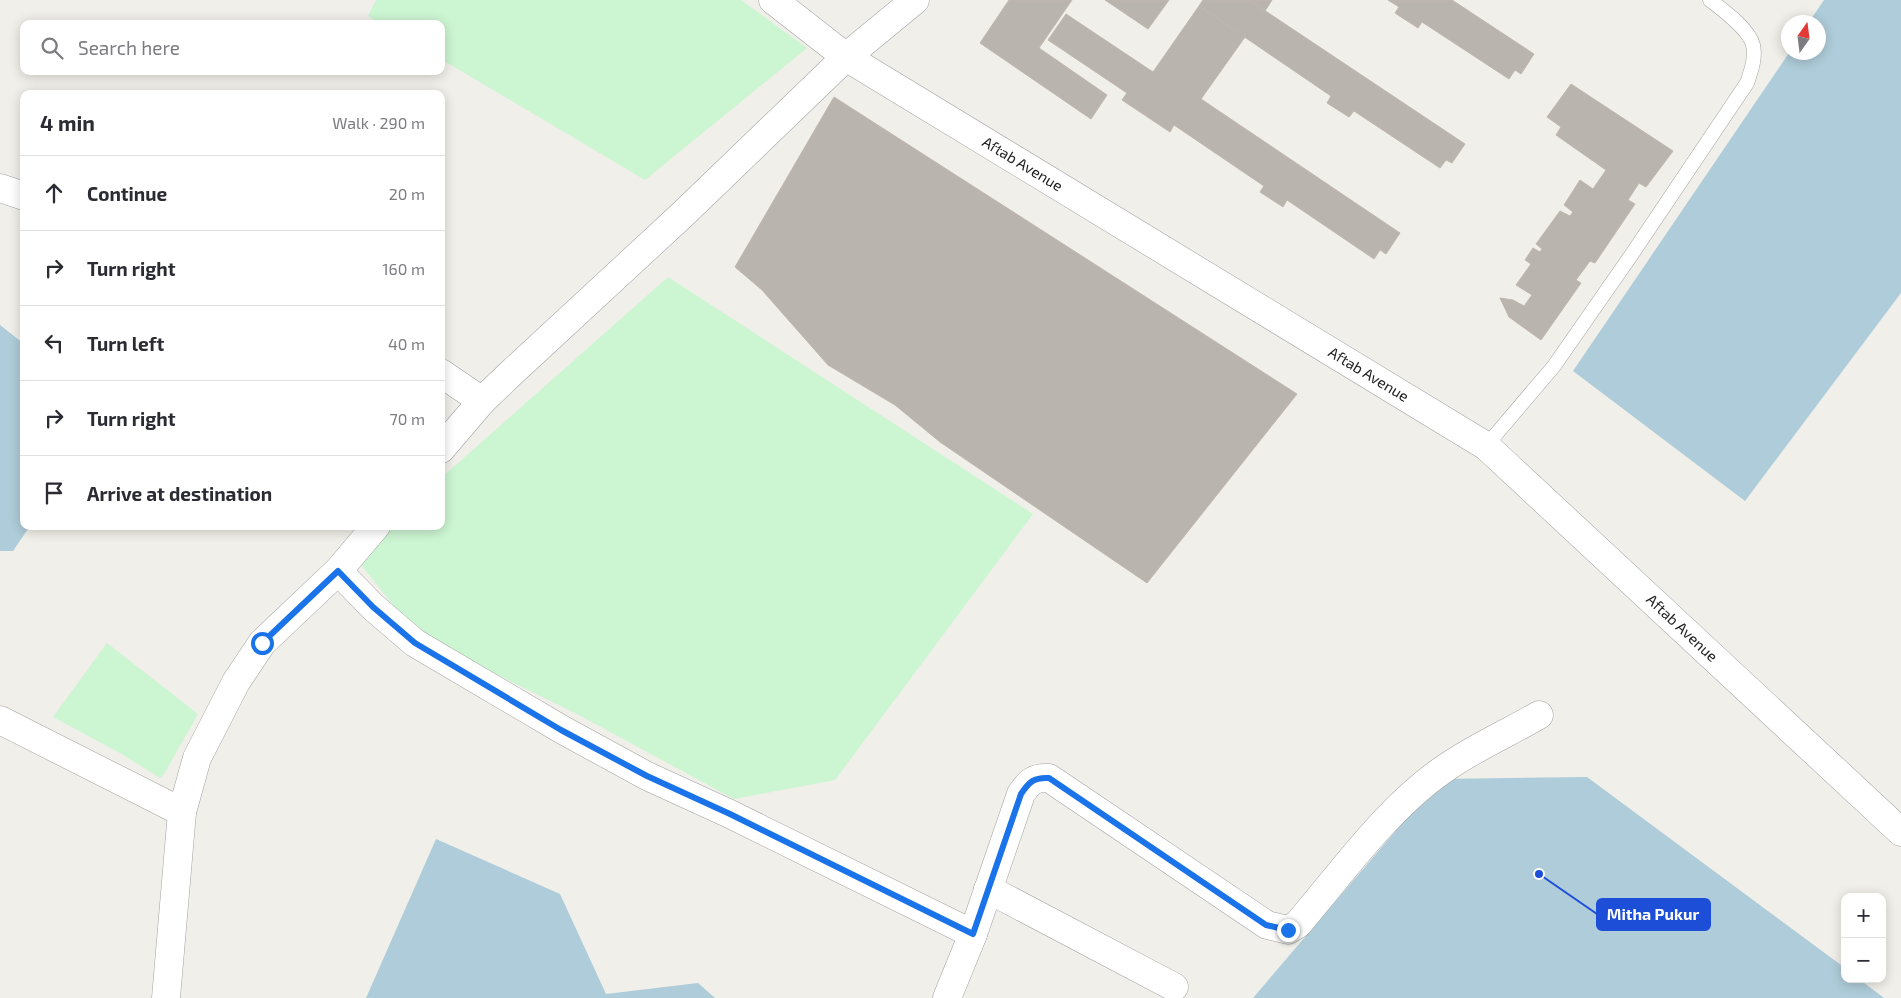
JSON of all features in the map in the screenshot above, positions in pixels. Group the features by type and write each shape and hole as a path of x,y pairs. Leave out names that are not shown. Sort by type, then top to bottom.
{"street":[{"name":"Aftab Avenue","path":"773,0 846,57 1486,446 1901,832"},
{"path":"445,444 482,401 682,215 846,57 915,0"},
{"path":"0,188 20,195"},
{"path":"445,376 482,401"},
{"path":"166,998 182,812 197,758 236,682 262,643 338,571 373,530"},
{"path":"338,571 373,607 415,643 561,730 647,776 730,814 973,934"},
{"path":"947,998 973,934 1021,794 1030,781 1038,778 1049,778 1266,925 1288,930 1298,924 1385,822 1408,799 1449,765 1539,715"},
{"path":"0,720 182,812"},
{"path":"988,889 1174,987"}],"lane":[{"path":"1486,446 1554,366 1747,84 1753,62 1753,44 1736,21 1710,0"}],"green space":[{"path":"376,0 741,0 807,48 645,180 445,61 445,20 374,20 368,16"},
{"path":"668,277 1033,514 835,780 734,799 577,714 417,635 354,556 383,530 445,530 445,474"},
{"path":"107,643 198,714 160,778 120,753 53,717"}],"water":[{"path":"1824,0 1901,0 1901,293 1745,501 1573,371 1784,60 1826,60 1826,15 1814,15"},
{"path":"0,325 20,341 20,530 27,530 13,551 0,551"},
{"path":"1587,777 1841,965 1841,983 1864,983 1884,998 1253,998 1440,779"},
{"path":"436,839 560,894 606,994 698,983 715,998 366,998"}],"building":[{"path":"1009,0 1072,0 1039,48 1107,95 1091,119 980,43"},
{"path":"1105,0 1169,0 1148,29"},
{"path":"1203,0 1249,0 1465,144 1452,163 1446,160 1440,168 1354,111 1349,117 1327,103 1331,96 1199,6"},
{"path":"1249,0 1272,0 1265,11"},
{"path":"1388,0 1452,0 1534,54 1521,74 1515,70 1509,79 1422,22 1418,28 1395,13 1399,7"},
{"path":"1199,6 1245,37 1201,99 1400,233 1386,254 1380,250 1374,259 1287,200 1283,207 1260,192 1264,186 1174,125 1170,132 1122,100 1127,93 1048,40 1066,14 1153,72"},
{"path":"1571,84 1673,151 1646,187 1639,183 1628,200 1635,204 1595,263 1590,261 1576,280 1581,283 1541,340 1509,317 1500,298 1513,300 1524,306 1532,295 1516,285 1531,264 1525,260 1533,248 1540,252 1542,249 1536,244 1560,211 1570,216 1573,212 1564,205 1580,180 1593,189 1606,170 1556,135 1561,127 1547,117"},
{"path":"834,97 1297,394 1147,583 940,442 895,405 828,365 762,290 735,267"}],"place":[{"name":"Mitha Pukur","path":"1539,874"}],"route":[{"path":"262,643 338,571 373,607 415,643 561,730 647,776 730,814 973,934 1021,794 1030,781 1038,778 1049,778 1266,925 1288,930"}]}
